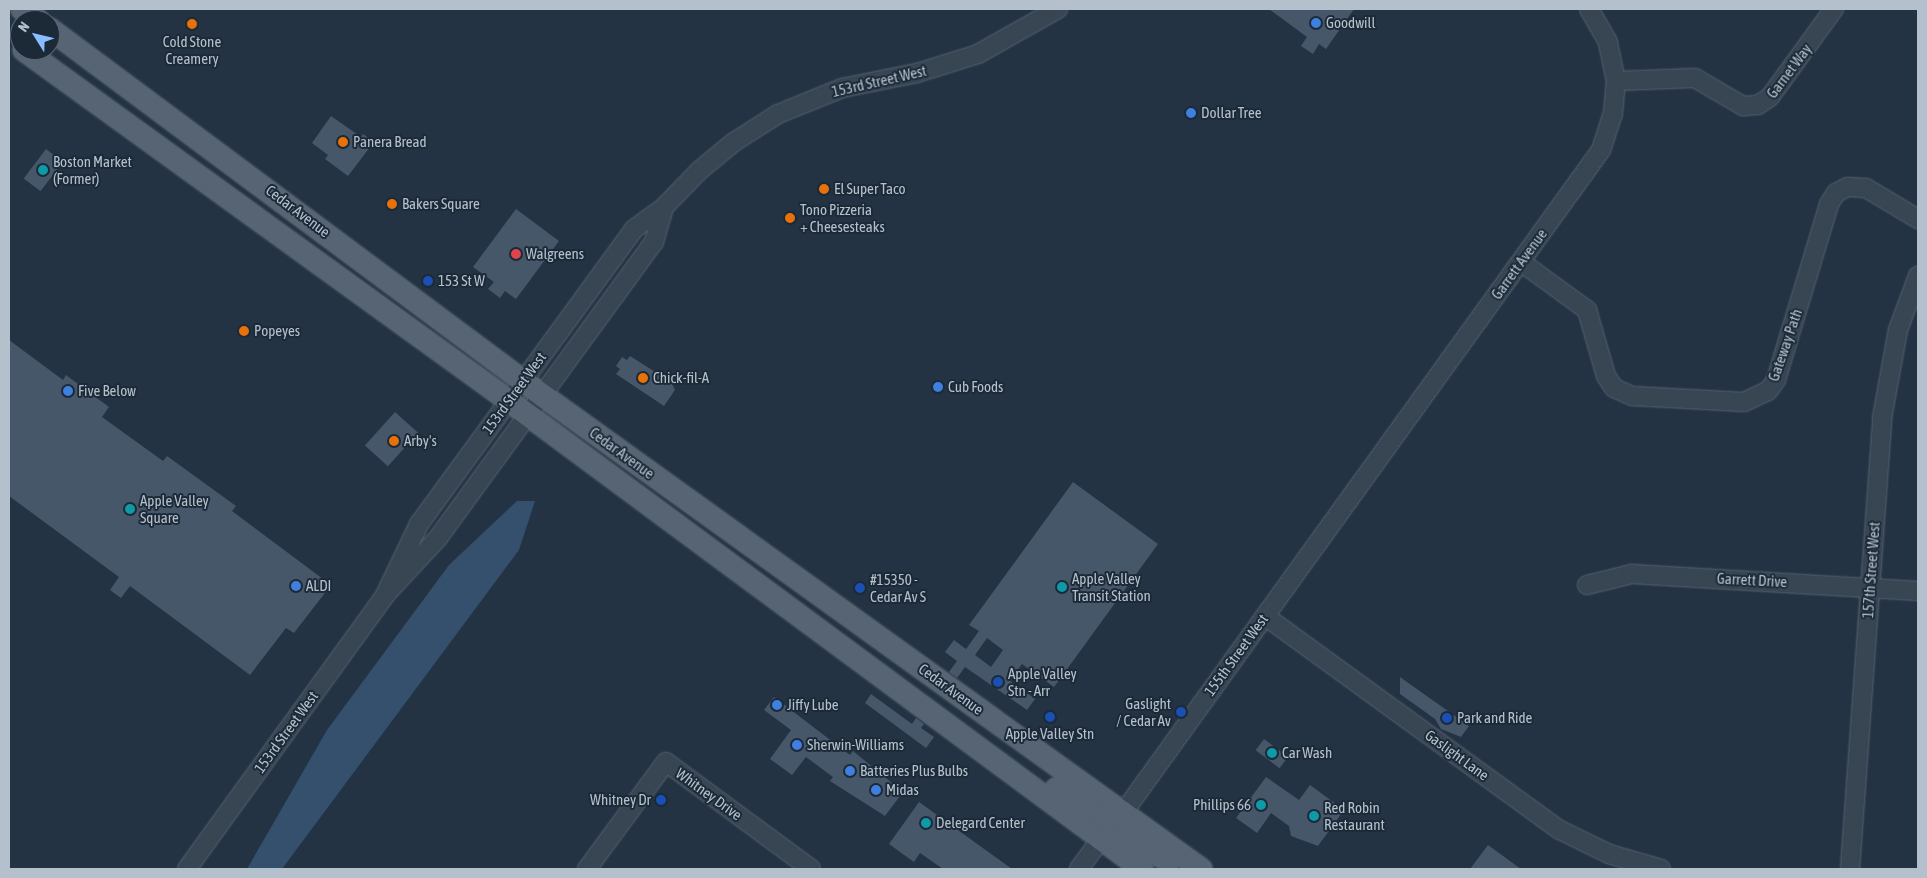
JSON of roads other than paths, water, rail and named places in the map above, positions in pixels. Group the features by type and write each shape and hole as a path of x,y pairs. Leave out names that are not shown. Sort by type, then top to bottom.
{"main road":[{"name":"Cedar Avenue","path":"60,36 542,395 1201,869"},
{"name":"Cedar Avenue","path":"38,60 509,401 1142,869"},
{"path":"962,735 989,738 1055,788 1102,817 1114,818 1123,813"},
{"path":"1101,839 1123,836 1186,869"}],"street":[{"name":"153rd Street West","path":"385,595 420,524 634,229 664,207 734,142 778,114 842,88 918,73 978,54 1058,9"},
{"name":"Garrett Avenue","path":"1350,498 1601,150 1613,114 1616,81 1608,42 1589,9"},
{"name":"Garnet Way","path":"1616,81 1695,78 1743,106 1758,105 1770,97 1834,9"},
{"name":"Gateway Path","path":"1520,262 1587,310 1606,376 1614,388 1632,396 1744,402 1768,391 1776,380 1828,204 1836,194 1848,187 1866,188 1918,219"},
{"name":"153rd Street West","path":"188,869 385,595 438,538 654,242 664,207"},
{"name":"157th Street West","path":"1850,869 1869,588 1886,382 1898,330 1918,276"},
{"name":"155th Street West","path":"1123,813 1350,498"},
{"name":"Garrett Drive","path":"1587,585 1632,574 1918,591"},
{"name":"Gaslight Lane","path":"1265,616 1560,830 1609,854 1661,869"},
{"name":"Whitney Drive","path":"587,869 666,762 811,869"},
{"path":"1079,869 1101,839"}],"water":[{"path":"517,501 535,501 519,550 282,869 247,869 327,730 449,565"}],"place":[{"name":"Goodwill","path":"1316,23"},
{"name":"Cold Stone Creamery","path":"192,24"},
{"name":"Dollar Tree","path":"1191,113"},
{"name":"Panera Bread","path":"343,142"},
{"name":"Boston Market (Former)","path":"43,170"},
{"name":"El Super Taco","path":"824,189"},
{"name":"Bakers Square","path":"392,204"},
{"name":"Tono Pizzeria + Cheesesteaks","path":"790,218"},
{"name":"Walgreens","path":"516,254"},
{"name":"153 St W","path":"428,281"},
{"name":"Popeyes","path":"244,331"},
{"name":"Chick-fil-A","path":"643,378"},
{"name":"Cub Foods","path":"938,387"},
{"name":"Five Below","path":"68,391"},
{"name":"Arby's","path":"394,441"},
{"name":"Apple Valley Square","path":"130,509"},
{"name":"ALDI","path":"296,586"},
{"name":"Apple Valley Transit Station","path":"1062,587"},
{"name":"#15350 - Cedar Av S","path":"860,588"},
{"name":"Apple Valley Stn - Arr","path":"998,682"},
{"name":"Jiffy Lube","path":"777,705"},
{"name":"Gaslight / Cedar Av","path":"1181,712"},
{"name":"Apple Valley Stn","path":"1050,717"},
{"name":"Park and Ride","path":"1447,718"},
{"name":"Sherwin-Williams","path":"797,745"},
{"name":"Car Wash","path":"1272,753"},
{"name":"Batteries Plus Bulbs","path":"850,771"},
{"name":"Midas","path":"876,790"},
{"name":"Whitney Dr","path":"661,800"},
{"name":"Phillips 66","path":"1261,805"},
{"name":"Red Robin Restaurant","path":"1314,816"},
{"name":"Delegard Center","path":"926,823"}]}
